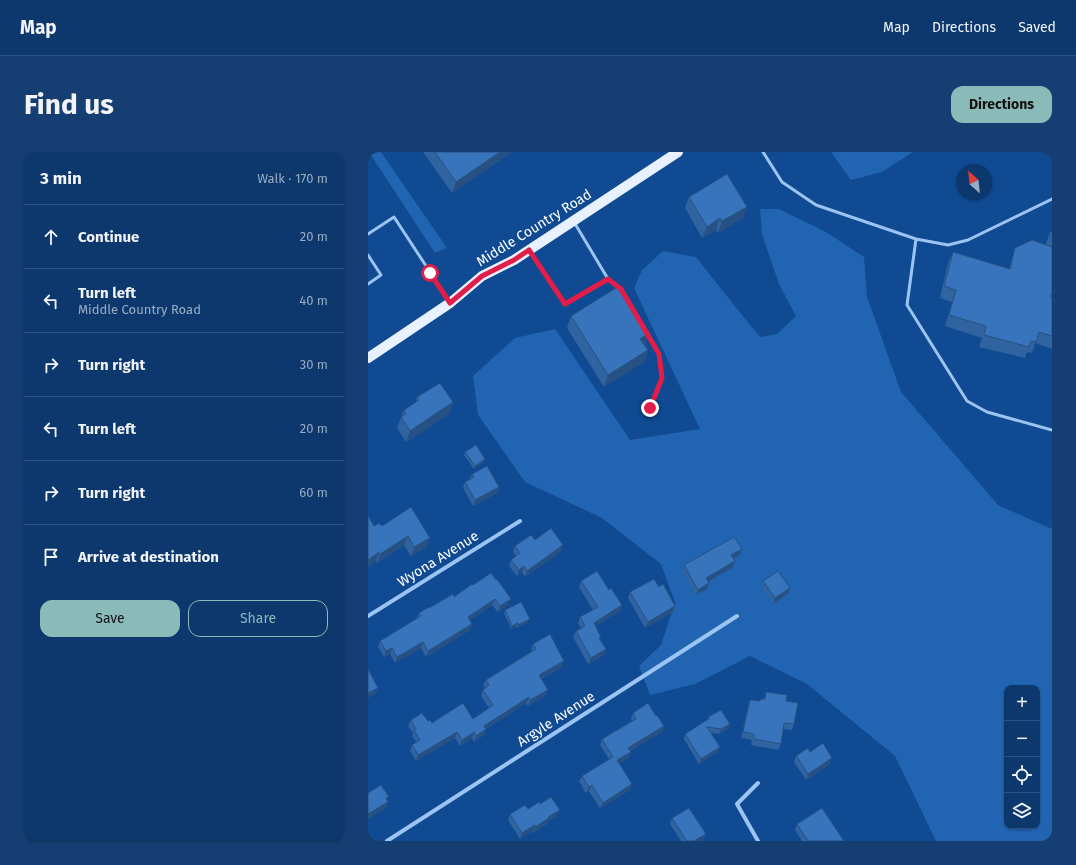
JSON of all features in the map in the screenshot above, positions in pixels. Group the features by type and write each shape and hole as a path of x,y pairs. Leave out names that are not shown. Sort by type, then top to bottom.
{"main road":[{"name":"Middle Country Road","path":"368,358 450,303 482,276 514,260 678,152"}],"street":[{"name":"Wyona Avenue","path":"368,616 520,521"},
{"name":"Argyle Avenue","path":"387,841 737,616"},
{"path":"758,783 737,804 758,841"}],"lane":[{"path":"763,152 782,182 816,205 916,239 948,245 968,240 1052,199"},
{"path":"368,234 394,216 450,303"},
{"path":"573,221 608,279 621,289 633,309"},
{"path":"916,239 907,305 967,401 987,412 1052,430"},
{"path":"529,250 565,304 608,279"},
{"path":"368,256 381,275 368,284"},
{"path":"644,328 659,354 662,378 650,408"}],"shaded area":[{"path":"369,152 381,152 447,248 435,253"},
{"path":"831,152 913,152 882,172 851,180"},
{"path":"760,209 779,209 826,232 864,257 867,297 901,392 998,505 1052,529 1052,841 936,841 895,756 807,684 750,656 695,684 650,695 639,666 661,645 675,602 661,564 602,518 525,482 478,415 473,376 515,338 555,329 630,440 700,429 634,288 642,270 663,251 696,257 760,337 777,334 796,316 779,284 762,234"}],"building":[{"path":"435,152 500,152 456,182"},
{"path":"727,174 747,207 722,221 720,218 707,227 689,197"},
{"path":"1032,240 1052,247 1052,295 1050,296 1052,297 1052,336 1039,332 1036,342 1031,341 1029,347 984,335 986,326 949,315 956,290 944,286 953,252 1010,269 1015,248"},
{"path":"619,286 649,333 640,339 648,350 608,375 571,316"},
{"path":"440,383 453,402 410,431 401,417 406,414 404,410 419,400 417,397"},
{"path":"476,445 485,459 475,466 465,452"},
{"path":"487,466 499,487 475,500 465,482 474,477 472,474"},
{"path":"411,507 430,538 414,547 408,536 380,554 379,552 368,560 368,516 374,526 379,523 382,526"},
{"path":"551,528 563,545 527,571 524,566 519,570 511,560 520,553 515,546 531,535 535,540"},
{"path":"734,537 742,549 731,555 735,561 706,578 709,583 698,590 684,565"},
{"path":"597,571 609,590 611,588 622,605 594,623 601,637 599,638 606,649 591,658 576,631 585,626 580,617 598,607 581,581"},
{"path":"778,571 790,588 775,598 763,581"},
{"path":"491,573 511,599 500,606 495,599 468,617 472,624 428,651 423,642 397,657 392,648 386,651 380,641 421,616 419,613 453,594 454,597"},
{"path":"654,579 659,587 663,584 675,606 648,622 630,592"},
{"path":"521,602 530,619 518,625 518,623 512,626 505,610"},
{"path":"550,634 564,661 539,675 548,690 530,700 529,697 484,726 486,729 476,736 474,732 462,740 457,732 418,755 412,745 420,740 414,730 416,729 411,720 422,713 428,721 430,720 432,723 463,703 473,719 493,705 483,690 489,685 486,680 536,649 533,644"},
{"path":"368,669 378,688 368,693"},
{"path":"766,692 787,695 786,701 798,703 794,724 784,723 781,744 754,739 754,734 743,732 750,700 760,701 761,699 765,699"},
{"path":"648,703 664,726 628,748 631,752 617,760 632,784 603,803 592,785 589,787 582,776 613,757 602,739 636,719 633,713"},
{"path":"721,710 730,724 721,729 707,727 720,747 701,759 685,734 710,718 708,717"},
{"path":"823,743 832,758 808,774 796,756 808,748 810,752"},
{"path":"381,785 389,797 386,798 388,802 368,814 368,793"},
{"path":"551,797 560,810 535,827 535,825 522,833 510,814 525,805 528,809"},
{"path":"689,808 706,834 694,841 687,841 672,818"},
{"path":"822,808 844,841 808,841 797,824"}],"route":[{"path":"430,273 450,303 482,276 514,260 529,250 565,304 608,279 621,289 659,354 662,378 650,408"}]}
